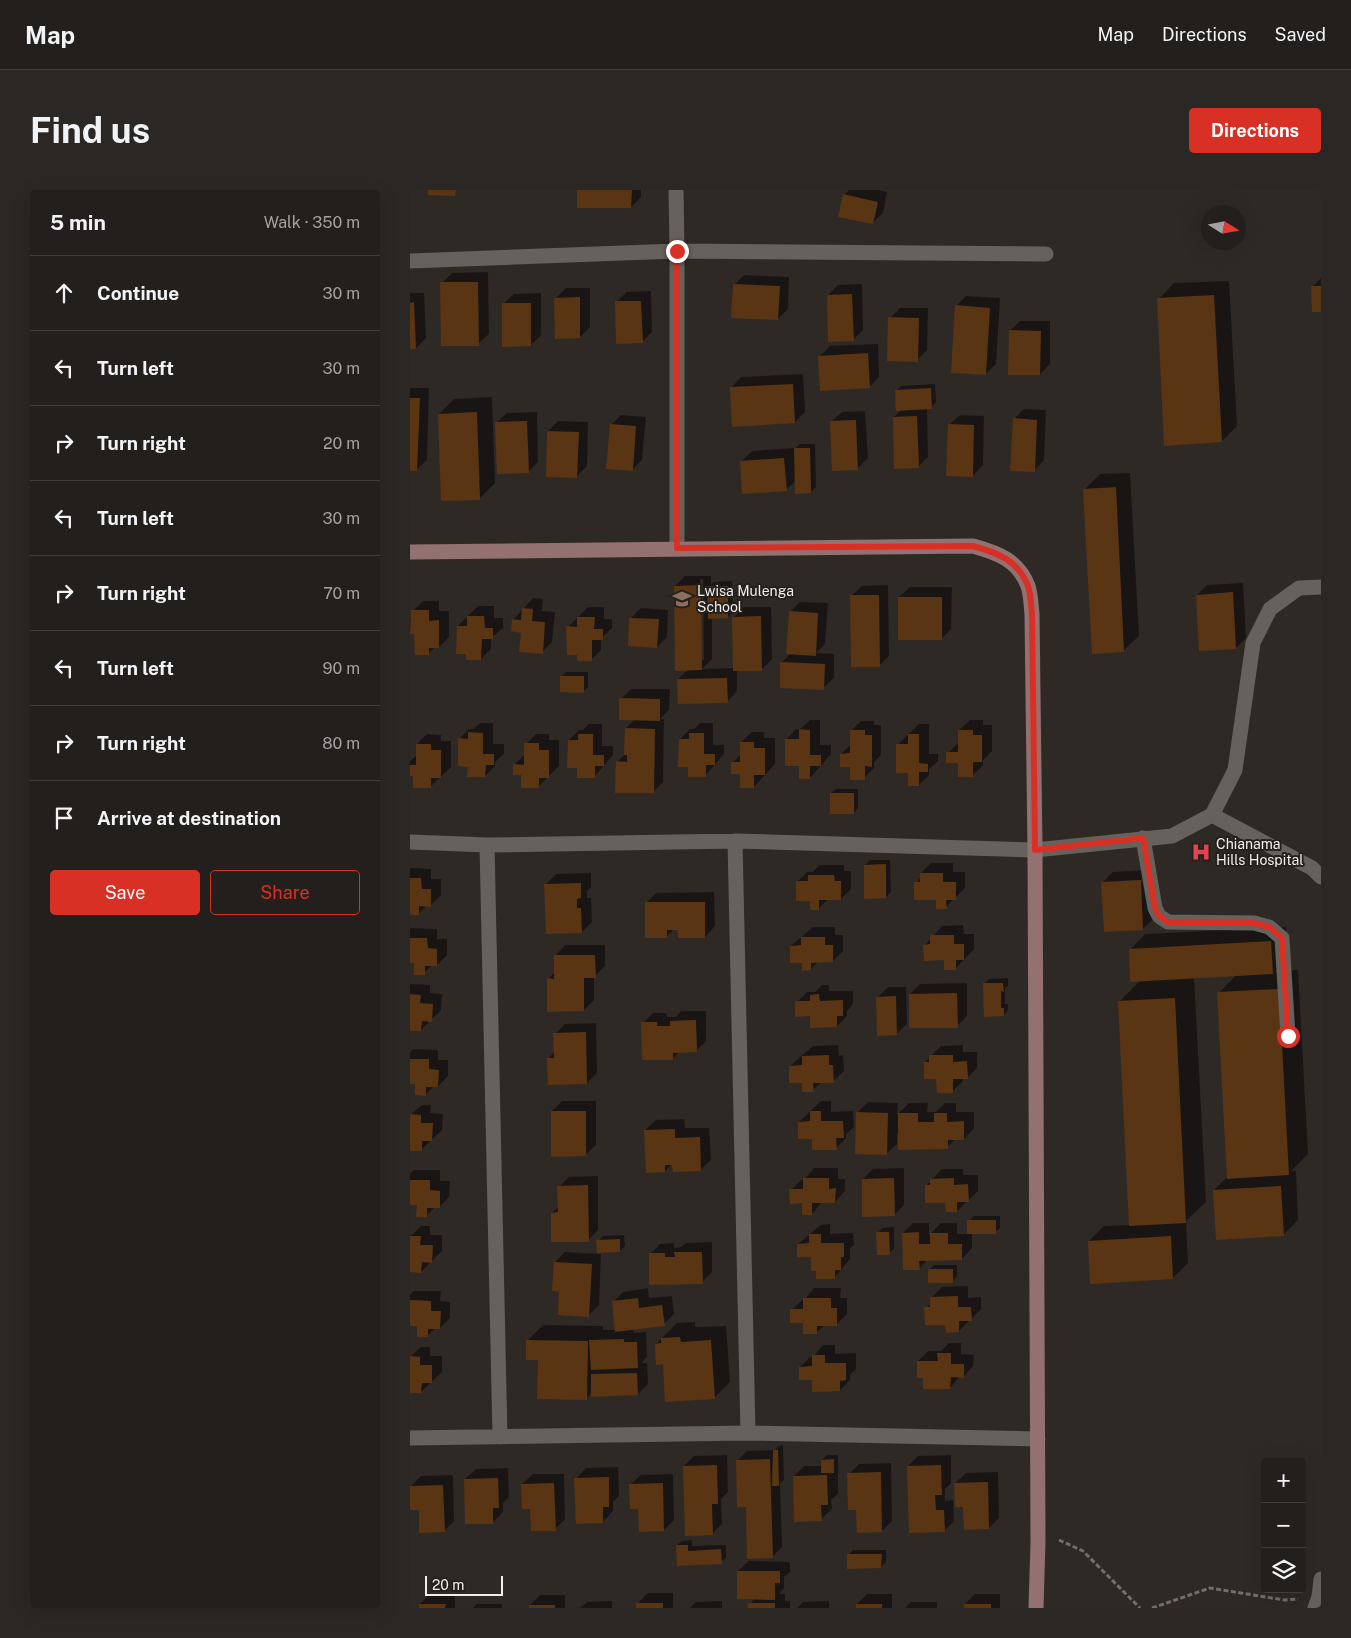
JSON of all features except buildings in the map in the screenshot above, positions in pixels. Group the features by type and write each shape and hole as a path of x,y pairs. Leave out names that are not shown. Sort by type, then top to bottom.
{"street":[{"path":"676,190 677,548"},
{"path":"410,261 677,251 1046,254"},
{"path":"410,552 973,546 997,553 1017,566 1028,587 1032,614 1038,1438 1036,1608"},
{"path":"410,842 487,845 735,841 1035,850 1172,836 1212,815 1234,770 1253,643 1270,608 1299,588 1321,587"},
{"path":"1212,815 1312,868 1321,877"},
{"path":"1143,838 1155,908 1159,916 1168,922 1254,923 1269,927 1282,938 1288,1036"},
{"path":"735,841 748,1433"},
{"path":"487,845 500,1437"},
{"path":"410,1438 748,1433 1038,1438"},
{"path":"1317,1603 1321,1579"}],"path":[{"path":"1038,1542 1055,1538 1083,1551 1140,1608"},
{"path":"1152,1608 1210,1588 1284,1600 1317,1603"}],"place":[{"name":"Lwisa Mulenga School","path":"682,599"},
{"name":"Chianama Hills Hospital","path":"1201,852"}],"route":[{"path":"677,251 677,548 973,546 997,553 1017,566 1028,587 1032,614 1035,850 1143,838 1155,908 1159,916 1168,922 1254,923 1269,927 1282,938 1288,1036"}]}
